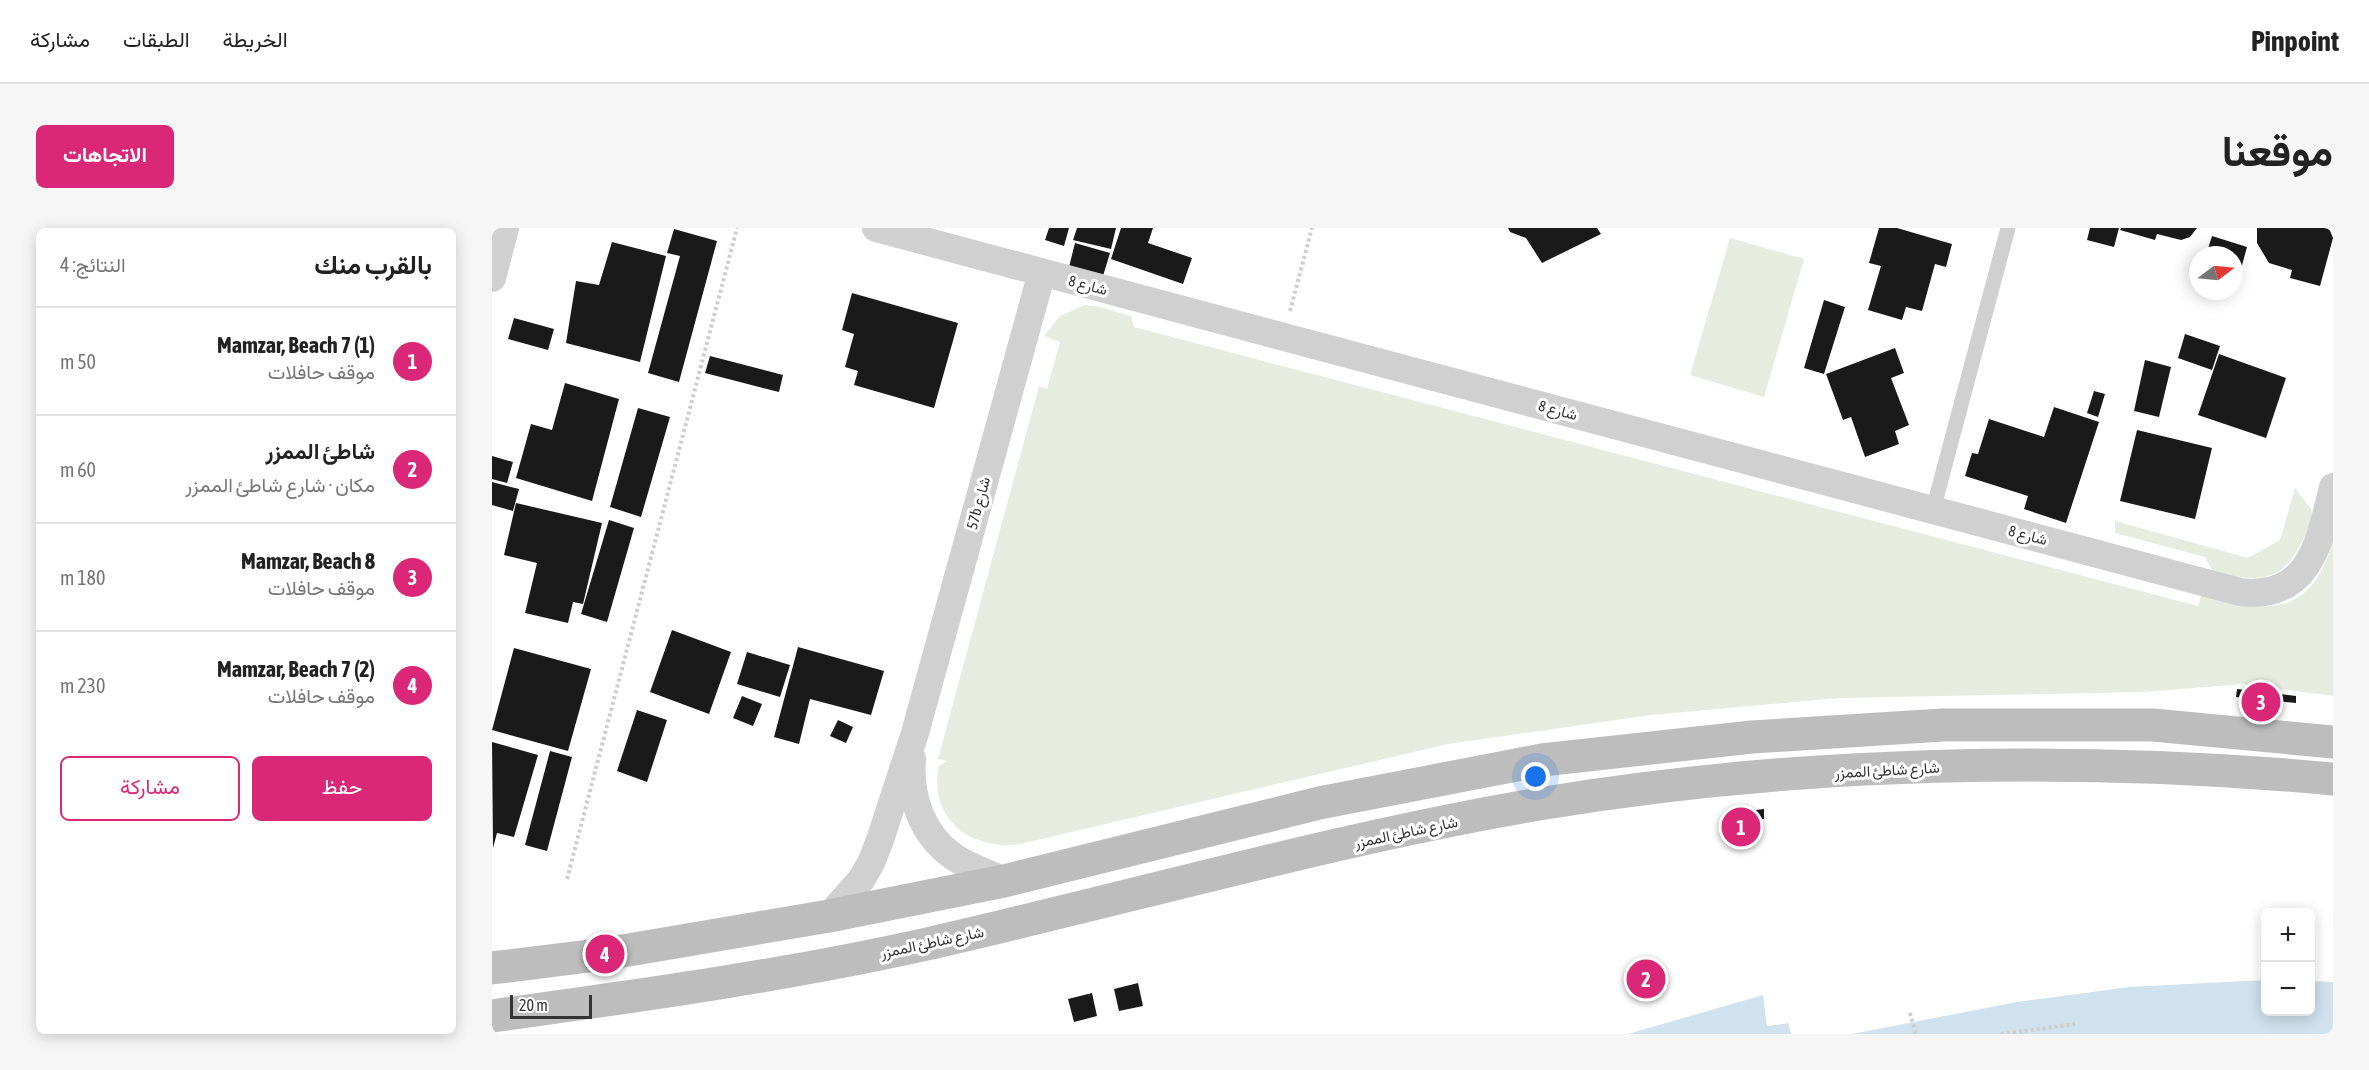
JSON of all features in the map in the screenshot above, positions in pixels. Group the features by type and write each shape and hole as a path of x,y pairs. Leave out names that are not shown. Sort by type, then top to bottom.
{"main road":[{"path":"492,968 605,954 829,916 1004,881 1319,803 1443,777 1542,760 1656,747 1852,730 2024,724 2153,725 2333,742"},
{"name":"شارع شاطئ الممزر","path":"492,1016 759,977 922,945 1350,844 1536,805 1624,792 1762,777 1890,769 2021,766 2156,769 2333,779"}],"street":[{"path":"492,278 505,228"},
{"name":"شارع 8","path":"876,228 2240,592 2273,591 2300,575 2313,558 2333,487"},
{"name":"57b شارع","path":"829,916 861,880 871,863 915,734 1042,272"},
{"name":"57b شارع","path":"915,734 911,788 919,814 930,833 956,858 1004,881"}],"lane":[{"path":"1933,510 2008,228"}],"path":[{"path":"567,879 737,228"},
{"path":"1283,337 1312,228"},
{"path":"1910,1013 1916,1034"},
{"path":"2001,1034 2075,1024"}],"shaded area":[{"path":"1730,238 1804,259 1764,397 1690,375"},
{"path":"1085,305 1131,316 1134,327 2198,606 2201,596 2247,605 2266,606 2284,604 2299,597 2313,584 2324,566 2333,540 2333,696 2244,684 2143,692 1838,698 1651,715 1448,744 1020,844 1002,845 985,842 957,828 947,816 940,802 937,785 939,766 947,761 938,759 1039,386 1047,389 1060,342 1044,336 1060,316"},
{"path":"2295,488 2311,509 2313,517 2288,564 2278,572 2266,576 2252,578 2213,572 2205,557 2115,533 2115,521 2248,558 2280,540"}],"water":[{"path":"2261,980 2261,1016 2315,1016 2315,981 2333,982 2333,1034 1852,1034 2017,1002 2130,987"},
{"path":"1763,995 1767,1026 1788,1023 1791,1034 1628,1034"}],"pier":[{"path":"1763,992 1766,995 1770,1023 1787,1020 1788,1023 1767,1026"}],"building":[{"path":"1049,228 1069,228 1064,246 1045,240"},
{"path":"1077,228 1116,228 1111,249 1073,240"},
{"path":"1121,228 1153,228 1148,243 1192,258 1183,284 1111,259"},
{"path":"1508,228 1597,228 1601,234 1542,263 1526,238 1510,232"},
{"path":"1879,228 1897,228 1952,244 1946,267 1935,264 1922,311 1906,307 1902,320 1868,310 1881,266 1869,263"},
{"path":"2090,228 2119,228 2114,247 2087,240"},
{"path":"2121,228 2197,228 2190,237 2181,240 2157,234 2155,240 2120,230"},
{"path":"2257,228 2329,228 2333,238 2320,286 2290,278 2292,270 2269,263 2257,243"},
{"path":"674,229 717,241 679,382 648,373 680,256 667,253"},
{"path":"2212,236 2247,247 2243,262 2243,246 2209,246"},
{"path":"612,242 666,256 640,362 566,343 576,281 599,285"},
{"path":"1075,243 1110,253 1103,276 1069,267"},
{"path":"852,293 958,323 934,408 854,385 858,371 845,367 854,334 842,330"},
{"path":"1824,300 1845,307 1824,374 1804,368"},
{"path":"514,318 554,329 548,350 508,339"},
{"path":"2185,334 2220,346 2212,370 2178,358"},
{"path":"1895,348 1904,373 1891,378 1909,425 1895,431 1899,444 1865,457 1851,417 1843,420 1826,374"},
{"path":"2219,354 2286,378 2266,438 2198,415"},
{"path":"710,356 783,375 779,392 705,373"},
{"path":"2145,360 2171,367 2159,417 2134,411"},
{"path":"565,383 619,399 592,501 516,478 531,424 552,430"},
{"path":"2094,391 2105,394 2098,417 2087,413"},
{"path":"2054,407 2099,422 2066,523 2024,509 2028,496 1965,476 1972,453 1978,454 1989,419 2044,437"},
{"path":"638,408 670,417 641,517 610,507"},
{"path":"2137,430 2212,448 2195,519 2120,501"},
{"path":"492,456 513,462 507,483 492,479"},
{"path":"492,482 519,489 513,511 492,505"},
{"path":"516,503 602,523 583,604 573,602 568,623 525,613 537,563 504,555"},
{"path":"609,520 634,528 607,622 581,614"},
{"path":"672,630 731,652 709,714 650,692"},
{"path":"798,647 884,671 871,715 810,699 799,744 774,737"},
{"path":"514,648 591,669 568,751 492,730"},
{"path":"747,652 790,665 780,697 737,684"},
{"path":"2237,689 2296,696 2296,703 2236,697"},
{"path":"742,696 762,704 753,726 733,718"},
{"path":"637,710 667,720 647,782 617,771"},
{"path":"838,720 853,727 846,743 830,736"},
{"path":"492,742 538,755 514,837 497,833 493,848"},
{"path":"550,751 572,757 547,851 525,845"},
{"path":"1764,809 1764,819 1741,821 1740,812"},
{"path":"1138,983 1143,1006 1119,1011 1114,989"},
{"path":"1092,993 1097,1016 1074,1022 1068,999"}],"place":[{"name":"Mamzar, Beach 8","path":"2261,702"},
{"name":"Mamzar, Beach 7 (1)","path":"1741,827"},
{"name":"Mamzar, Beach 7 (2)","path":"605,954"},
{"name":"شاطئ الممزر","path":"1646,979"}]}
